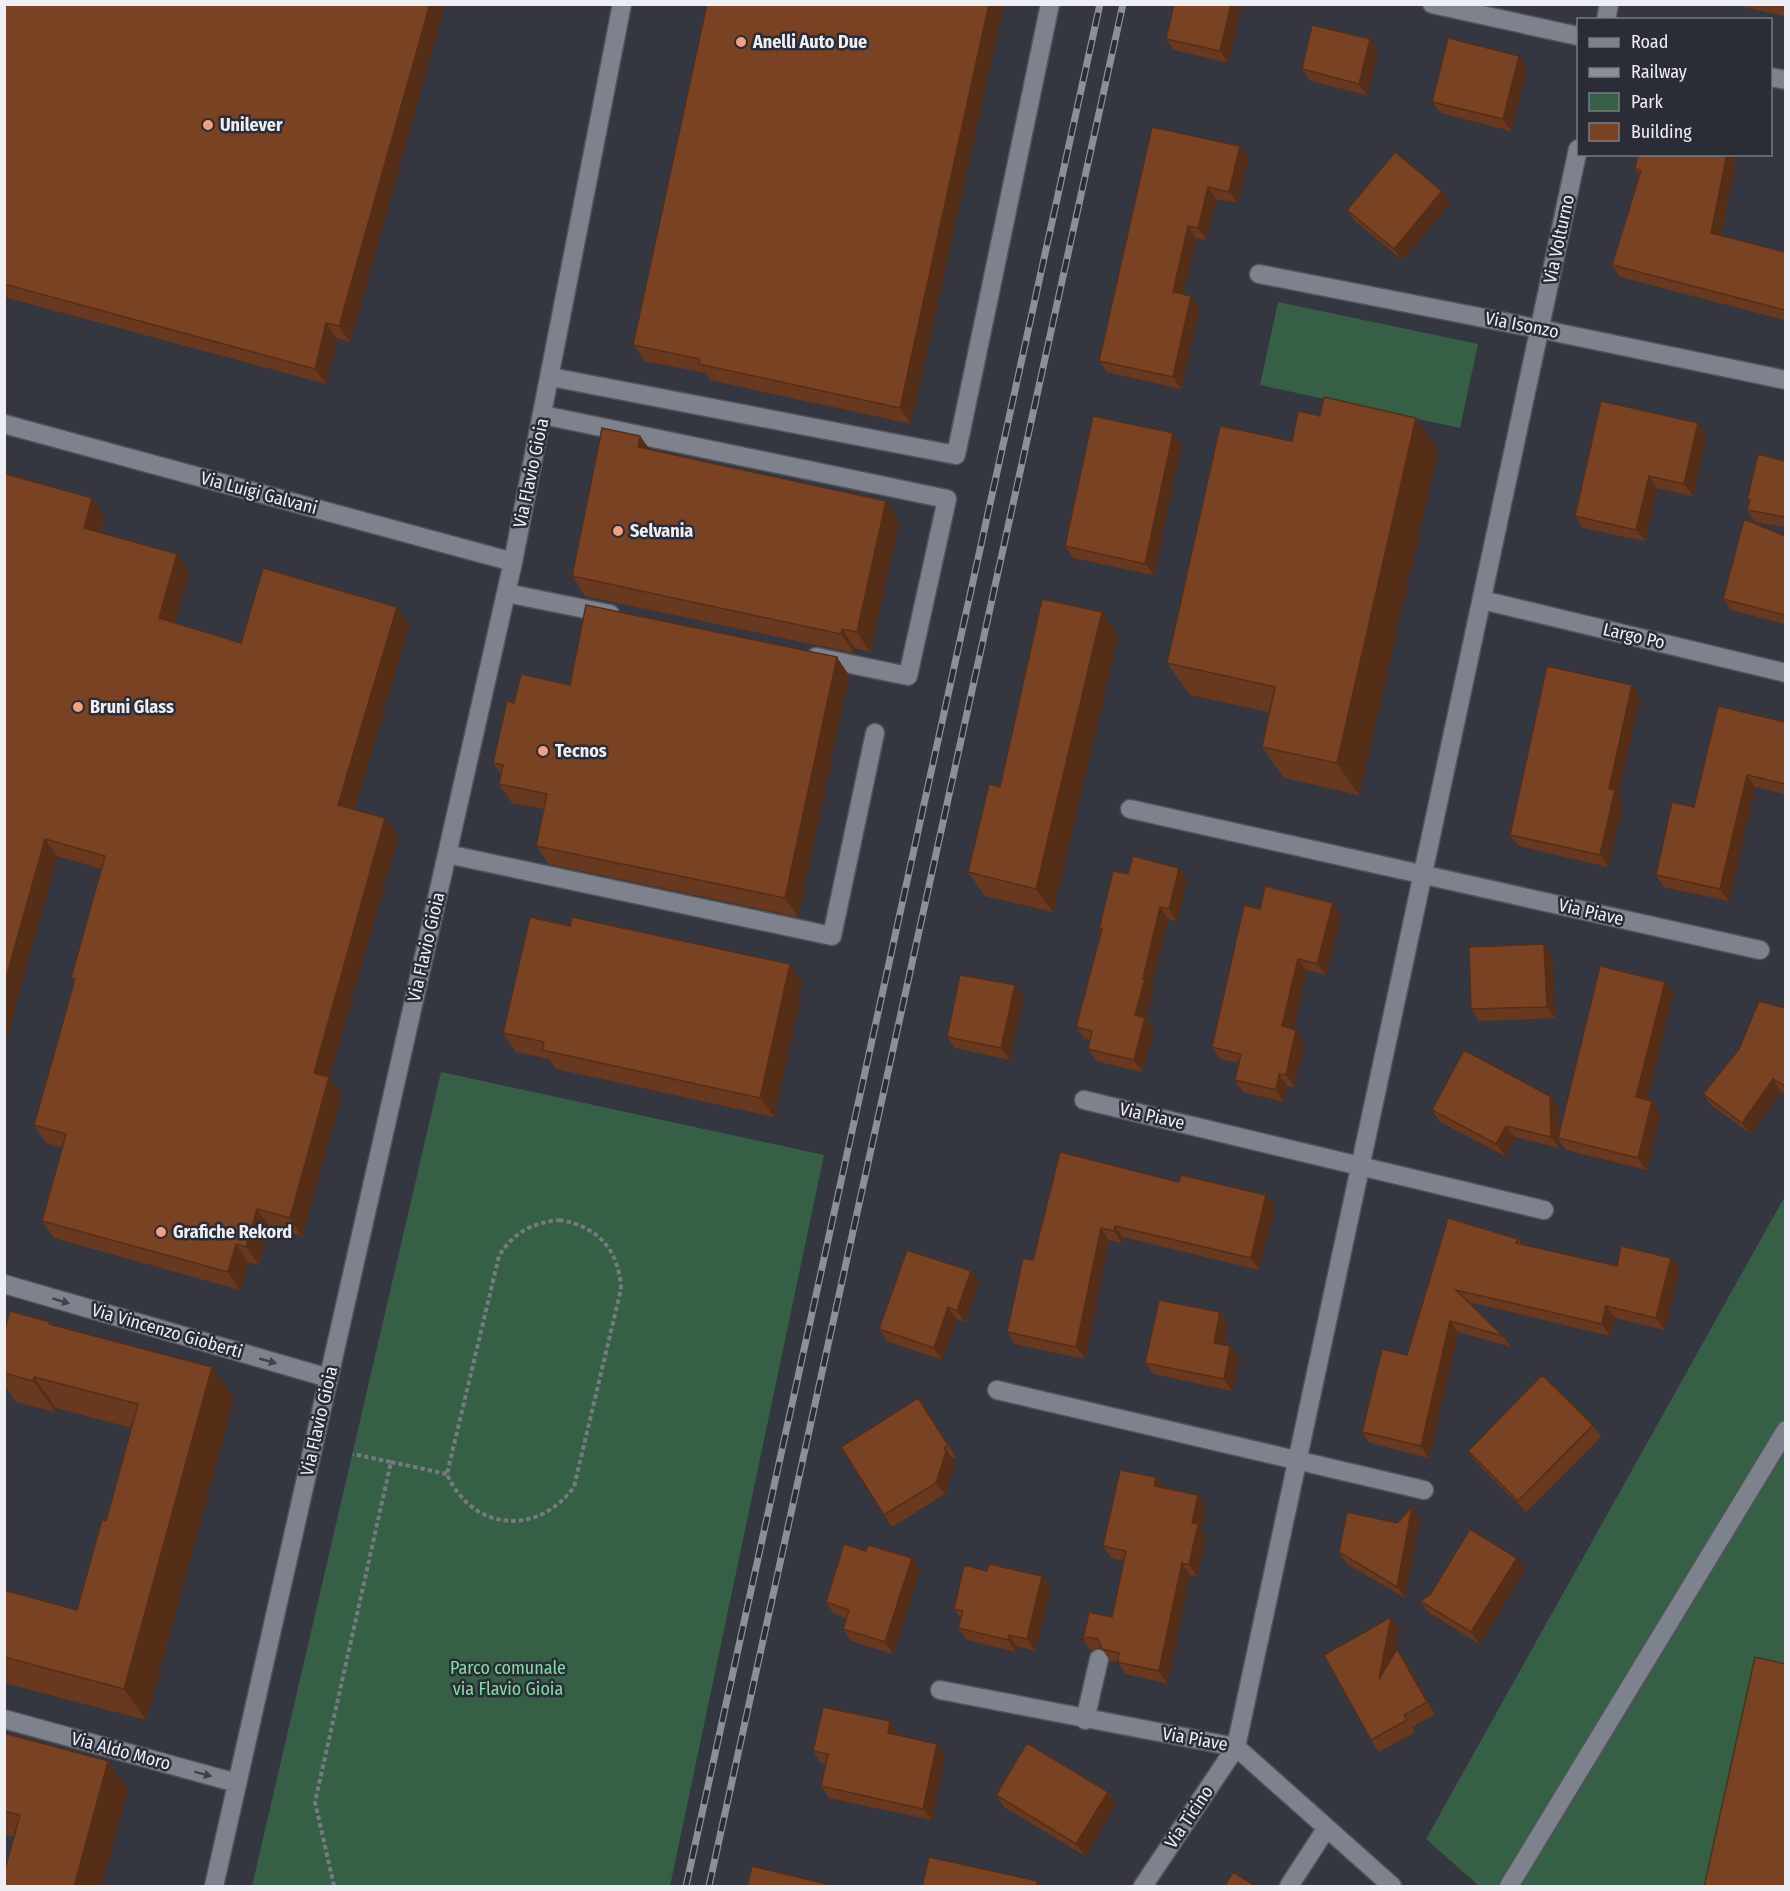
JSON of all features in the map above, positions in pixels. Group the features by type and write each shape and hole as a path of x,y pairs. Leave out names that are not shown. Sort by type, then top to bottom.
{"street":[{"name":"Via Flavio Gioia","path":"214,1887 513,562 551,377 622,4"},
{"path":"551,377 956,455 1050,4"},
{"path":"1432,4 1577,36"},
{"name":"Via Volturno","path":"1540,329 1577,154"},
{"name":"Via Isonzo","path":"1259,274 1785,380"},
{"path":"1423,875 1540,329"},
{"path":"543,415 947,499 908,676 793,652"},
{"name":"Via Luigi Galvani","path":"4,424 513,562"},
{"path":"506,593 632,619"},
{"name":"Largo Po","path":"1482,600 1785,673"},
{"path":"447,854 832,936 875,733"},
{"name":"Via Piave","path":"1130,809 1760,950"},
{"name":"Via Piave","path":"940,1690 1236,1747 1423,875"},
{"name":"Via Piave","path":"1084,1100 1361,1164 1544,1210"},
{"name":"Via Vincenzo Gioberti","path":"4,1284 329,1378"},
{"path":"997,1390 1297,1462 1425,1490"},
{"path":"1509,1887 1785,1430"},
{"path":"1085,1719 1100,1659"},
{"name":"Via Aldo Moro","path":"4,1719 237,1783"},
{"path":"1236,1747 1392,1887"},
{"name":"Via Ticino","path":"1143,1887 1236,1747"},
{"path":"1289,1887 1326,1829"}],"path":[{"path":"559,1220 588,1227 600,1236 613,1253 621,1274 621,1289 574,1487 566,1498 544,1514 519,1521 506,1521 493,1518 470,1506 452,1486 447,1474 499,1256 507,1243 530,1226 559,1220"},
{"path":"352,1454 447,1474"},
{"path":"334,1887 315,1802 391,1462"}],"green space":[{"path":"1278,302 1478,344 1460,428 1260,385"},
{"name":"Parco comunale via Flavio Gioia","path":"441,1072 824,1155 670,1886 252,1886"},
{"path":"1785,1196 1785,1886 1479,1886 1426,1839"}],"building":[{"name":"Unilever","path":"4,4 430,4 339,326 326,323 315,369 4,284"},
{"path":"707,4 989,4 900,408 699,364 700,359 633,345"},
{"path":"1174,4 1231,4 1220,51 1166,39"},
{"path":"1312,25 1370,39 1359,84 1302,69"},
{"path":"1448,38 1519,56 1503,119 1432,102"},
{"path":"1152,127 1240,146 1229,192 1208,187 1198,228 1188,226 1173,292 1191,296 1173,377 1099,361"},
{"path":"1395,152 1442,191 1394,249 1347,210"},
{"path":"1638,156 1727,156 1711,233 1785,252 1785,310 1612,265 1641,170 1635,169"},
{"path":"1324,397 1416,418 1337,763 1262,747 1275,687 1167,663 1220,426 1292,441 1298,411 1320,416"},
{"path":"1601,401 1698,423 1684,484 1649,476 1636,530 1575,516"},
{"path":"1093,416 1173,433 1145,564 1065,546"},
{"path":"602,428 640,436 638,447 886,501 857,632 842,629 841,634 572,576"},
{"path":"1758,454 1785,461 1785,517 1747,510 1750,500 1747,500"},
{"path":"6,474 92,498 84,528 177,554 159,618 241,643 263,568 397,607 338,805 385,818 314,1073 329,1077 290,1218 257,1209 246,1247 236,1244 228,1272 42,1221 66,1134 34,1125 75,979 71,978 105,856 45,839 4,985 4,479"},
{"path":"1744,519 1785,536 1785,615 1723,599"},
{"path":"1042,599 1102,612 1036,889 968,872 989,784 1000,787"},
{"path":"586,605 837,657 785,898 536,846 547,794 499,784 503,765 493,763 507,701 514,703 521,674 570,685"},
{"path":"1547,666 1632,685 1609,789 1615,790 1600,855 1510,835"},
{"path":"1718,706 1785,722 1785,784 1747,775 1720,889 1656,875 1672,802 1694,807"},
{"path":"1133,856 1179,868 1169,909 1160,907 1143,979 1145,979 1135,1015 1145,1018 1134,1060 1088,1049 1092,1031 1076,1027 1102,929 1099,929 1113,871 1128,874"},
{"path":"1265,886 1333,903 1317,964 1298,959 1282,1026 1296,1030 1286,1075 1279,1074 1276,1090 1235,1080 1241,1054 1212,1047 1244,905 1260,909"},
{"path":"530,917 570,926 572,917 790,964 760,1098 542,1050 544,1042 503,1033"},
{"path":"1544,944 1547,1007 1471,1009 1469,947"},
{"path":"1600,966 1665,982 1636,1097 1652,1101 1638,1158 1558,1138"},
{"path":"960,975 1015,985 1001,1048 947,1037"},
{"path":"1759,1001 1785,1008 1785,1086 1773,1079 1742,1123 1703,1094 1739,1049"},
{"path":"1464,1050 1550,1096 1551,1137 1506,1126 1496,1144 1432,1110"},
{"path":"1060,1152 1179,1182 1181,1175 1266,1195 1251,1258 1115,1226 1114,1231 1101,1228 1076,1347 1007,1332 1023,1258 1033,1260"},
{"path":"1448,1218 1518,1239 1516,1243 1617,1266 1621,1246 1671,1258 1656,1318 1606,1306 1602,1324 1456,1290 1503,1336 1450,1321 1421,1446 1362,1432 1382,1349 1407,1355"},
{"path":"907,1250 971,1271 957,1311 948,1307 934,1348 879,1329"},
{"path":"1159,1300 1220,1312 1214,1343 1230,1346 1224,1379 1145,1363"},
{"path":"10,1311 50,1322 49,1324 212,1367 124,1689 4,1657 4,1590 77,1610 102,1520 106,1521 138,1404 34,1377 33,1381 4,1373 4,1332"},
{"path":"1542,1375 1593,1425 1518,1501 1468,1451"},
{"path":"918,1398 948,1445 944,1447 946,1452 936,1483 884,1515 841,1447"},
{"path":"1120,1470 1156,1477 1154,1486 1198,1495 1192,1523 1198,1524 1189,1565 1182,1563 1159,1671 1117,1662 1119,1653 1102,1649 1098,1639 1088,1637 1083,1640 1089,1612 1112,1617 1126,1551 1103,1546"},
{"path":"1412,1507 1397,1587 1339,1552 1347,1512 1397,1523"},
{"path":"1470,1529 1517,1558 1471,1632 1420,1601 1430,1595"},
{"path":"844,1544 866,1551 868,1545 912,1558 885,1642 843,1629 849,1610 826,1602"},
{"path":"989,1564 1042,1576 1027,1639 1009,1635 1008,1640 958,1628 963,1611 954,1609 964,1565 987,1571"},
{"path":"1391,1617 1379,1679 1397,1649 1427,1702 1404,1715 1407,1720 1371,1740 1324,1655"},
{"path":"1755,1657 1785,1664 1785,1887 1704,1887"},
{"path":"823,1707 890,1721 888,1733 937,1744 923,1809 821,1786 828,1754 813,1751"},
{"path":"4,1733 108,1761 74,1887 4,1887 4,1873 20,1815 4,1811"},
{"path":"1027,1743 1108,1792 1076,1844 996,1795"},
{"path":"929,1857 1037,1881 1036,1887 922,1887"},
{"path":"752,1866 831,1885 831,1887 747,1887"},
{"path":"1233,1872 1257,1887 1224,1887"}],"railway":[{"path":"686,1886 1100,4"},
{"path":"709,1886 1123,4"}],"place":[{"name":"Anelli Auto Due","path":"741,42"},
{"name":"Unilever","path":"208,125"},
{"name":"Selvania","path":"618,531"},
{"name":"Bruni Glass","path":"78,707"},
{"name":"Tecnos","path":"543,751"},
{"name":"Grafiche Rekord","path":"161,1232"}]}
